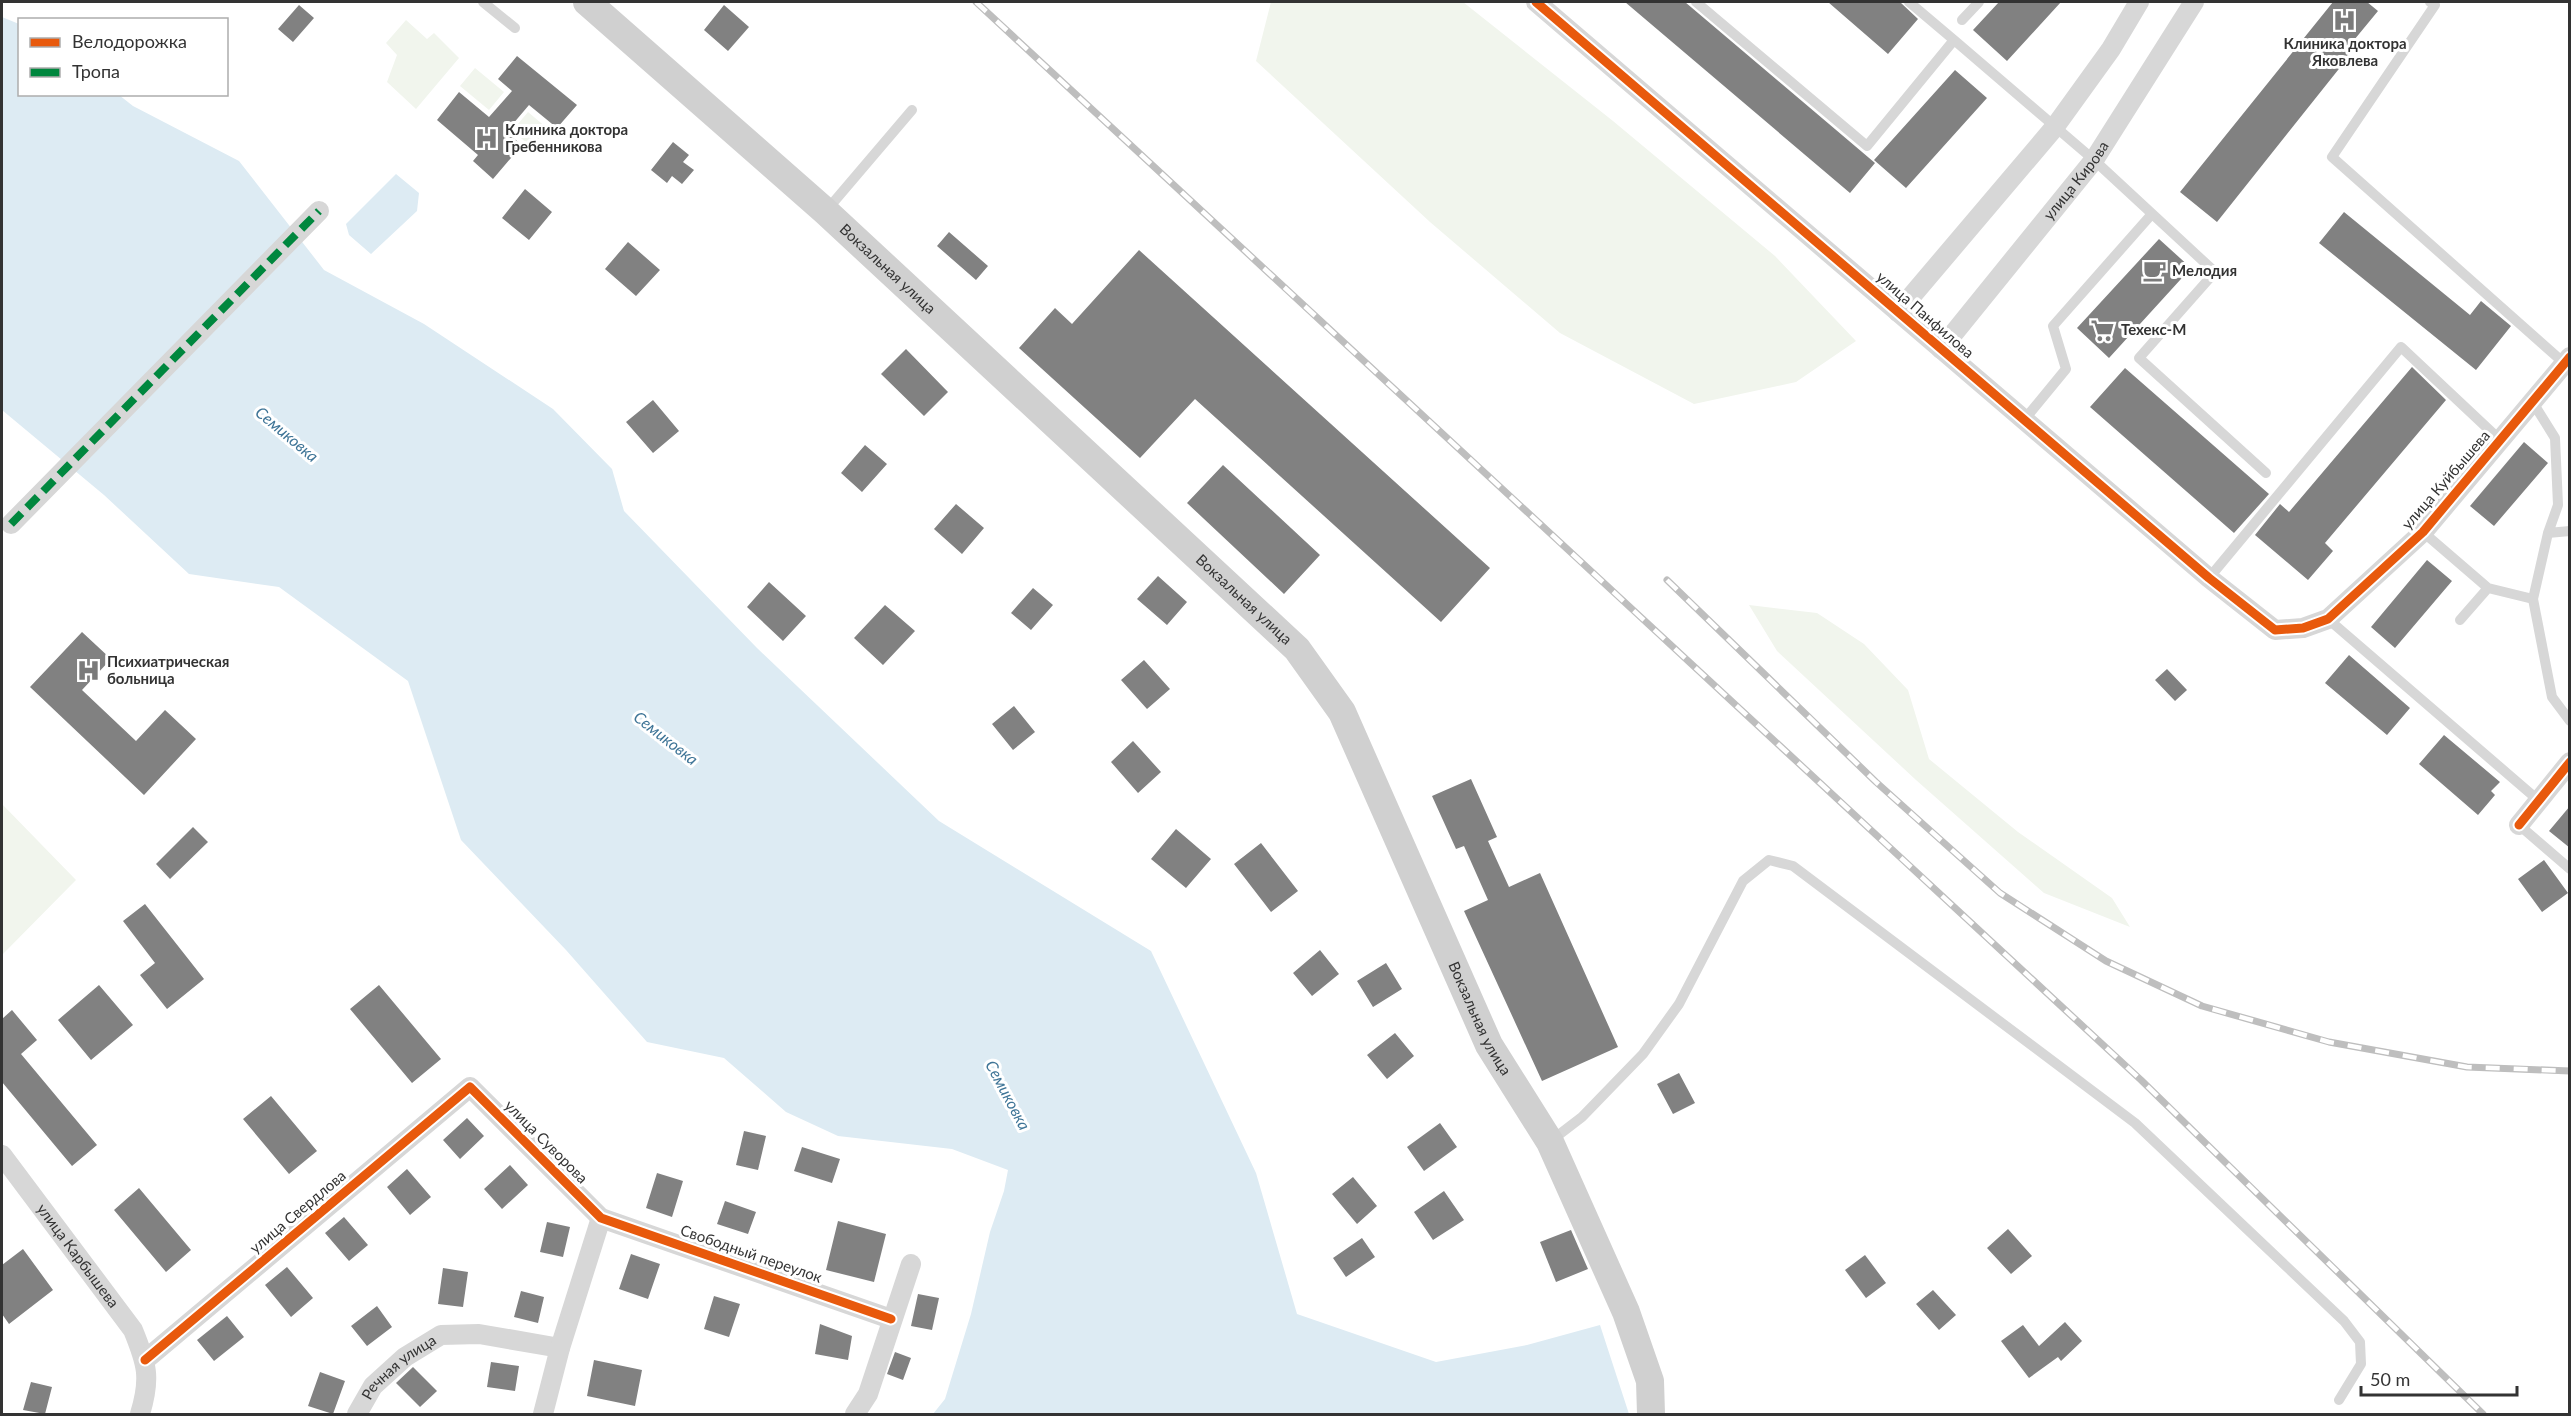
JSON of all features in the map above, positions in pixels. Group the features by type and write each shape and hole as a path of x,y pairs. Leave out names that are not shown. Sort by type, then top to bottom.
{"main road":[{"name":"Вокзальная улица","path":"587,2 825,211 1297,649 1342,712 1489,1045 1550,1142 1626,1312 1650,1381 1651,1414"}],"street":[{"name":"улица Панфилова","path":"1536,2 2209,578 2275,630 2303,628"},
{"path":"1898,312 2054,128 2111,49 2139,2"},
{"name":"улица Кирова","path":"1941,349 2094,160 2194,2"},
{"path":"6,529 319,211"},
{"name":"улица Куйбышева","path":"2303,628 2328,619 2423,532 2567,360"},
{"path":"2519,825 2570,762"},
{"name":"улица Суворова","path":"470,1087 601,1218"},
{"name":"улица Свердлова","path":"145,1360 470,1087"},
{"name":"улица Карбышева","path":"2,1155 133,1330 145,1360"},
{"path":"543,1414 560,1348 601,1218"},
{"name":"Свободный переулок","path":"601,1218 891,1319"},
{"path":"855,1414 868,1394 911,1264"},
{"name":"Речная улица","path":"357,1414 372,1386 405,1357 441,1335 479,1334 560,1348"},
{"path":"140,1414 147,1391 145,1360"}],"lane":[{"path":"483,2 515,28"},
{"path":"1696,2 1867,146 1954,40"},
{"path":"1909,2 2094,160 2215,272 2139,358 2266,473"},
{"path":"1962,20 1978,2"},
{"path":"2430,2 2435,5 2332,157 2567,360"},
{"path":"825,211 912,110"},
{"path":"2024,420 2066,369 2053,326 2151,214"},
{"path":"2209,578 2401,347 2500,440"},
{"path":"2532,401 2555,438 2558,505 2548,533 2533,599 2552,697 2570,721"},
{"path":"2548,533 2570,531"},
{"path":"2423,532 2488,588 2533,599"},
{"path":"2460,620 2488,588"},
{"path":"2328,619 2538,800"},
{"path":"2519,825 2570,869"},
{"path":"1550,1142 1582,1117 1643,1054 1679,1004 1743,881 1769,860 1793,866 2135,1123 2344,1321 2360,1342 2361,1364 2339,1400"}],"shaded area":[{"path":"1271,2 1463,2 1613,121 1775,256 1856,341 1796,382 1694,404 1560,333 1430,222 1256,61"},
{"path":"406,20 427,39 434,33 459,58 416,109 387,82 397,55 386,43"},
{"path":"475,68 504,92 489,110 460,86"},
{"path":"528,112 547,128 532,147 512,131"},
{"path":"1749,605 1817,613 1864,644 1908,690 1929,759 2018,832 2112,898 2130,927 2044,893 1916,780 1777,651"},
{"path":"2,804 76,880 2,955"}],"water":[{"name":"Семиковка","path":"2,17 18,24 18,96 120,96 133,106 239,161 324,270 424,324 553,409 612,469 624,511 757,648 939,821 1151,951 1256,1173 1297,1314 1436,1362 1527,1345 1600,1325 1629,1414 933,1414 945,1399 971,1314 990,1232 1004,1191 1008,1170 952,1149 838,1136 786,1112 724,1058 647,1042 566,950 461,840 408,681 279,587 189,574 104,495 2,410"},
{"path":"396,174 419,193 417,211 371,254 349,235 346,224"}],"building":[{"path":"1625,2 1685,2 1875,163 1850,193"},
{"path":"1828,2 1900,2 1918,19 1888,54"},
{"path":"1999,2 2061,2 2007,61 1973,30"},
{"path":"2333,2 2367,2 2378,11 2345,51 2350,55 2217,222 2180,192"},
{"path":"299,5 314,18 293,42 278,29"},
{"path":"724,5 749,27 728,51 704,30"},
{"path":"517,56 577,105 557,128 529,105 506,132 522,145 493,179 473,161 478,155 437,120 459,92 489,117 512,91 498,79"},
{"path":"1955,70 1987,98 1906,188 1874,160"},
{"path":"673,142 689,155 683,162 694,170 682,184 672,176 667,183 651,170"},
{"path":"525,189 552,212 529,240 502,218"},
{"path":"2344,212 2470,315 2481,301 2511,326 2476,370 2319,243"},
{"path":"949,232 988,266 976,280 937,246"},
{"path":"2159,239 2191,268 2109,358 2077,328"},
{"path":"628,242 660,270 636,296 605,269"},
{"path":"1139,250 1490,568 1441,622 1195,399 1140,458 1019,348 1055,308 1072,324"},
{"path":"906,349 948,392 924,416 881,374"},
{"path":"2412,367 2446,400 2325,543 2333,551 2308,580 2255,535 2280,504 2289,512"},
{"path":"2125,368 2269,494 2234,533 2090,407"},
{"path":"653,400 679,431 653,453 626,422"},
{"path":"2524,442 2548,463 2494,526 2470,506"},
{"path":"865,445 887,464 862,492 841,473"},
{"path":"1223,465 1320,555 1284,594 1187,503"},
{"path":"956,504 984,528 962,554 934,529"},
{"path":"2427,560 2452,581 2395,648 2371,627"},
{"path":"1158,576 1187,602 1167,625 1137,599"},
{"path":"769,582 806,616 783,641 747,607"},
{"path":"1033,588 1053,605 1031,630 1011,613"},
{"path":"885,605 915,631 883,665 854,638"},
{"path":"82,632 111,659 82,690 136,741 165,710 196,739 144,795 30,687"},
{"path":"2349,655 2410,708 2387,735 2325,683"},
{"path":"1144,660 1170,689 1147,709 1121,680"},
{"path":"2167,669 2187,690 2175,701 2155,680"},
{"path":"1014,706 1035,732 1013,750 992,724"},
{"path":"2444,735 2500,782 2491,791 2495,795 2478,815 2419,764"},
{"path":"1133,741 1161,772 1138,793 1111,762"},
{"path":"1471,779 1497,837 1488,841 1509,887 1540,873 1618,1047 1542,1081 1464,911 1488,900 1464,846 1456,849 1432,796"},
{"path":"2570,806 2570,848 2549,831"},
{"path":"193,827 208,842 170,879 156,864"},
{"path":"1176,829 1211,859 1186,888 1151,859"},
{"path":"1261,843 1298,891 1271,912 1234,864"},
{"path":"2544,860 2568,893 2542,912 2518,879"},
{"path":"145,904 204,979 167,1009 140,975 155,963 123,921"},
{"path":"1320,950 1339,974 1312,996 1293,973"},
{"path":"1386,963 1402,989 1373,1007 1357,981"},
{"path":"99,985 133,1025 91,1060 58,1020"},
{"path":"379,985 441,1059 412,1083 350,1009"},
{"path":"12,1010 37,1040 21,1054 97,1145 72,1166 2,1082 2,1019"},
{"path":"1395,1033 1414,1056 1387,1079 1367,1055"},
{"path":"1679,1073 1695,1103 1673,1114 1657,1084"},
{"path":"271,1096 317,1151 289,1174 243,1119"},
{"path":"467,1118 484,1136 460,1159 443,1140"},
{"path":"1440,1123 1457,1147 1424,1171 1407,1147"},
{"path":"744,1131 766,1136 758,1170 736,1165"},
{"path":"802,1147 840,1159 832,1183 794,1171"},
{"path":"510,1165 528,1185 502,1209 484,1189"},
{"path":"407,1169 431,1197 410,1215 387,1187"},
{"path":"657,1173 683,1181 672,1217 646,1208"},
{"path":"1353,1177 1377,1206 1357,1224 1332,1194"},
{"path":"139,1188 191,1250 166,1272 114,1210"},
{"path":"1444,1191 1464,1220 1433,1240 1414,1212"},
{"path":"725,1201 756,1212 748,1234 717,1224"},
{"path":"344,1217 368,1245 349,1261 325,1233"},
{"path":"838,1221 886,1234 874,1282 826,1270"},
{"path":"547,1222 570,1227 563,1257 540,1252"},
{"path":"2008,1229 2032,1256 2011,1274 1987,1248"},
{"path":"1571,1230 1588,1269 1556,1282 1540,1242"},
{"path":"1362,1238 1375,1257 1346,1277 1333,1258"},
{"path":"23,1249 53,1290 9,1324 2,1314 2,1265"},
{"path":"631,1254 660,1264 648,1299 619,1289"},
{"path":"1865,1255 1886,1283 1866,1298 1845,1270"},
{"path":"287,1267 313,1298 291,1317 265,1285"},
{"path":"443,1268 468,1272 463,1307 438,1304"},
{"path":"1933,1290 1956,1315 1939,1330 1916,1304"},
{"path":"521,1291 544,1297 538,1323 514,1317"},
{"path":"918,1294 939,1298 932,1330 911,1326"},
{"path":"714,1296 740,1304 729,1337 704,1329"},
{"path":"377,1306 392,1327 367,1346 351,1326"},
{"path":"227,1316 244,1337 214,1361 197,1340"},
{"path":"2065,1322 2082,1341 2061,1361 2058,1357 2029,1378 2001,1341 2023,1325 2039,1346"},
{"path":"820,1324 852,1336 848,1360 815,1354"},
{"path":"895,1352 911,1358 903,1380 887,1374"},
{"path":"594,1360 642,1370 635,1406 587,1396"},
{"path":"491,1362 519,1366 515,1391 487,1387"},
{"path":"413,1367 437,1391 420,1407 396,1383"},
{"path":"320,1372 345,1381 333,1414 308,1406"},
{"path":"31,1382 52,1387 45,1414 23,1410"}],"railway":[{"path":"976,2 2141,1080 2483,1414"},
{"path":"1667,580 1876,782 2000,893 2106,961 2202,1006 2329,1042 2467,1067 2570,1071"}],"marked path":[{"path":"11,524 319,211"}],"cycle path":[{"path":"1536,2 2209,578 2275,630 2303,628 2328,619 2423,532 2570,357"},
{"path":"2519,825 2570,762"},
{"path":"145,1360 470,1087 601,1218 891,1319"}],"place":[{"name":"Клиника доктора Яковлева","path":"2345,20"},
{"name":"Клиника доктора Гребенникова","path":"487,139"},
{"name":"Мелодия","path":"2154,271"},
{"name":"Техекс-М","path":"2103,330"},
{"name":"Психиатрическая больница","path":"89,671"}]}
